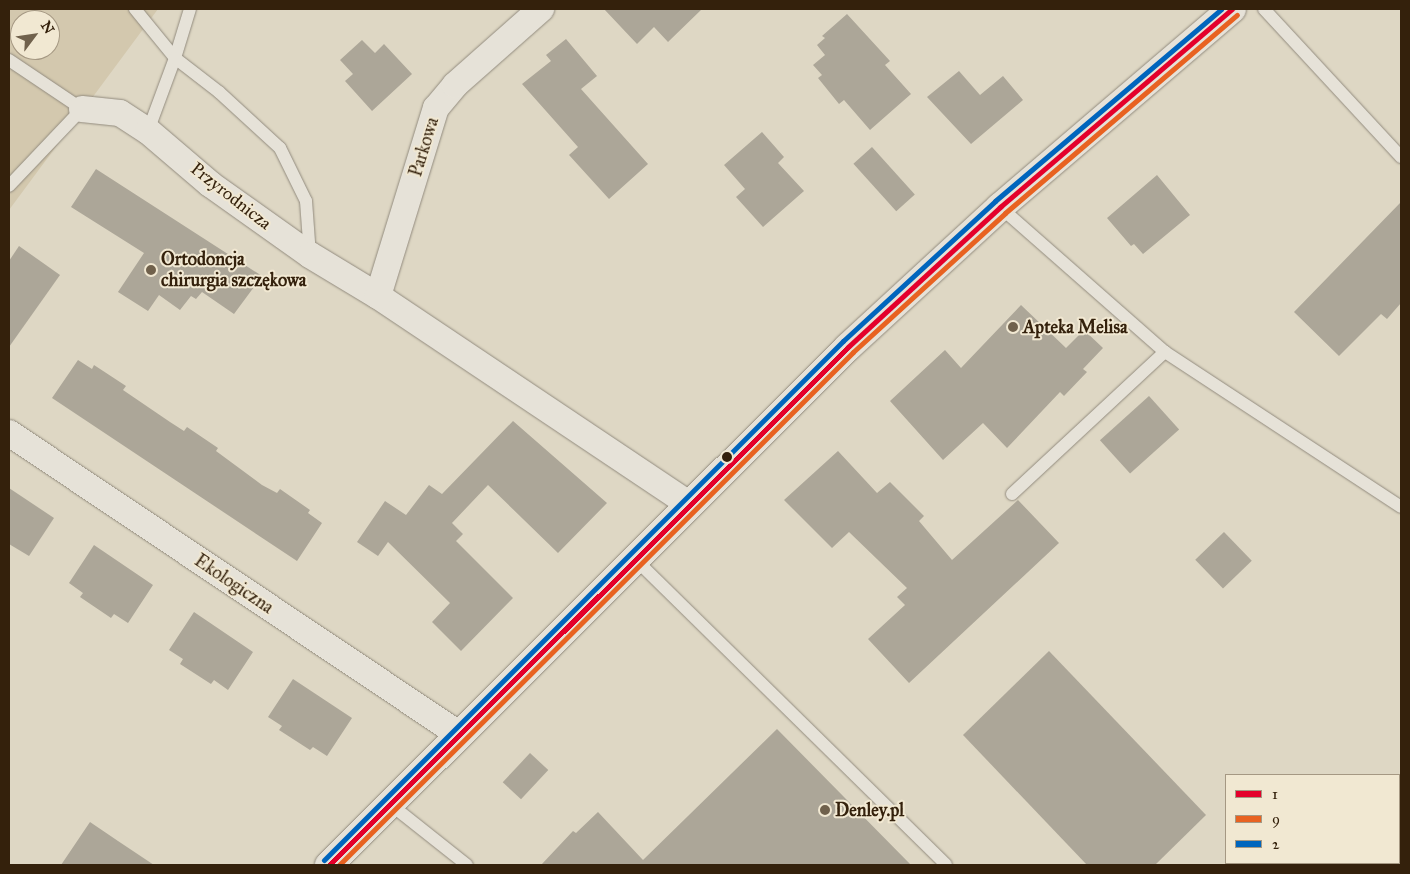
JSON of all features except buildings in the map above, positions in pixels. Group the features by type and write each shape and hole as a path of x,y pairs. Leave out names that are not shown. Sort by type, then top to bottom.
{"main road":[{"path":"329,865 848,346 1000,207 1232,9"}],"street":[{"name":"Parkowa","path":"378,296 436,108 455,85 541,9"},
{"name":"Przyrodnicza","path":"82,109 120,113 148,130 210,184 310,255 378,296 689,504"},
{"name":"Ekologiczna","path":"9,434 460,735"}],"lane":[{"path":"136,9 175,58 219,92 280,148 306,201 310,255"},
{"path":"148,130 175,58 190,9"},
{"path":"1264,9 1401,157"},
{"path":"9,60 82,109 9,186"},
{"path":"1000,207 1165,352 1401,507"},
{"path":"1012,494 1165,352"},
{"path":"635,558 946,865"},
{"path":"390,804 467,865"}],"shaded area":[{"path":"9,9 158,9 9,210"}],"transit line":[{"name":"2","path":"324,860 843,341 995,201 1221,9"},
{"name":"1","path":"329,865 848,347 1000,207 1232,9"},
{"name":"9","path":"339,865 853,352 1005,213 1237,15"}],"place":[{"name":"Ortodoncja chirurgia szczękowa","path":"151,270"},
{"name":"Apteka Melisa","path":"1013,327"},
{"name":"Denley.pl","path":"825,810"}]}
